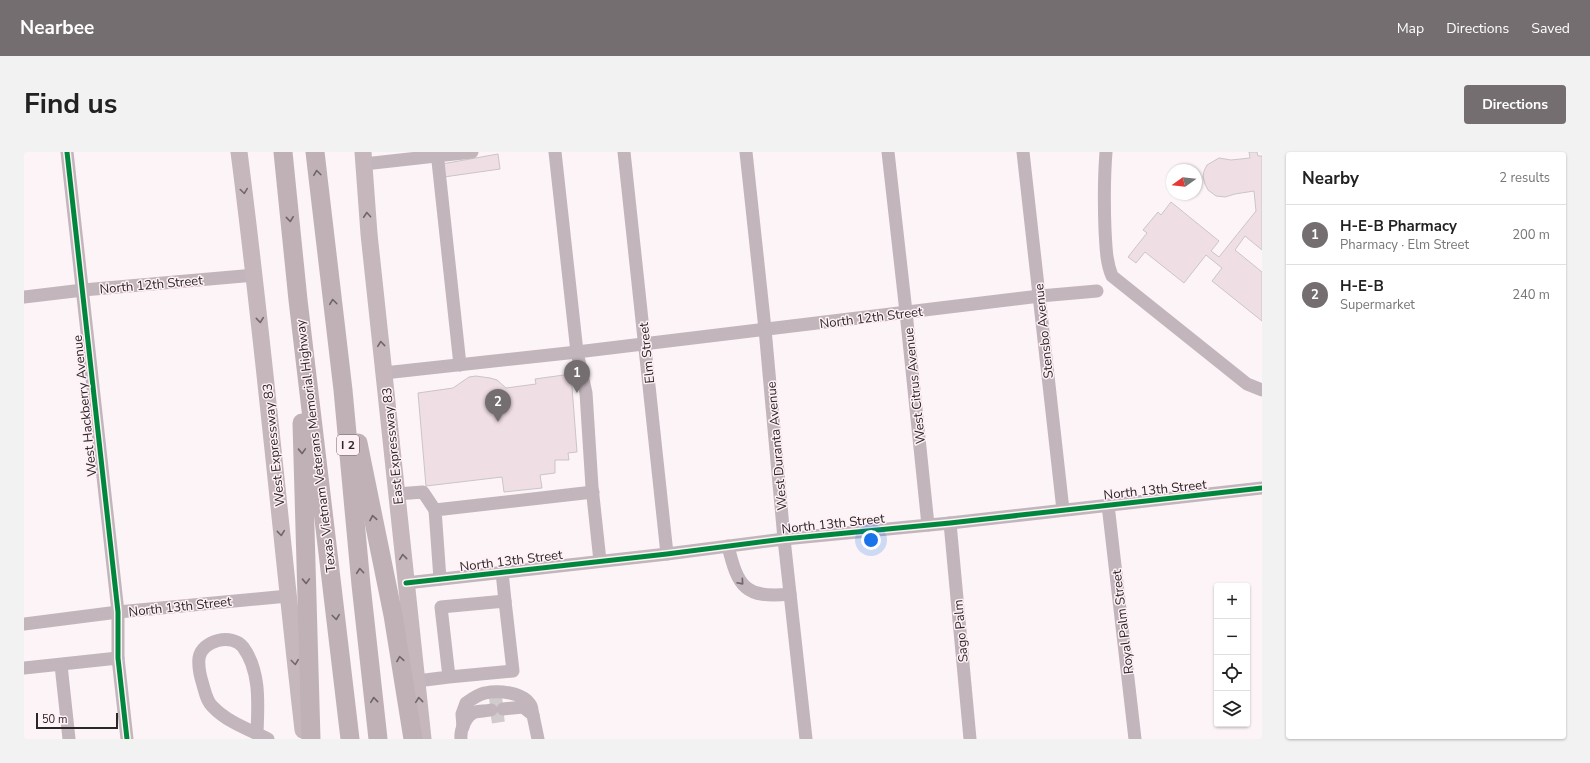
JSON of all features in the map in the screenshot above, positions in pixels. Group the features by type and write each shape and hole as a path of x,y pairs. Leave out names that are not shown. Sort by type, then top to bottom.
{"highway":[{"name":"Texas Vietnam Veterans Memorial Highway","path":"283,152 298,300 350,739"},
{"name":"I 2","path":"315,152 336,333 378,739"},
{"path":"298,300 311,739"},
{"path":"336,333 392,615 413,739"}],"main road":[{"name":"West Expressway 83","path":"239,152 255,275 304,739"},
{"name":"East Expressway 83","path":"363,158 369,234 423,739"}],"street":[{"name":"West Hackberry Avenue","path":"67,152 118,612 118,658 127,739"},
{"path":"363,158 472,152"},
{"path":"555,152 577,352 586,393 593,492 600,561"},
{"name":"Elm Street","path":"624,152 667,554"},
{"name":"West Duranta Avenue","path":"746,152 765,329 784,539 806,739"},
{"name":"West Citrus Avenue","path":"888,152 928,525"},
{"name":"Stensbo Avenue","path":"1023,152 1063,510"},
{"path":"1106,152 1104,190 1106,251 1108,268 1112,276 1247,384 1262,390"},
{"path":"437,154 460,365"},
{"name":"North 12th Street","path":"24,297 83,290 255,275"},
{"name":"North 12th Street","path":"384,373 577,352 1040,296 1097,291"},
{"name":"North 13th Street","path":"406,583 667,554 784,539 950,523 1262,488"},
{"path":"397,494 423,492 435,510 440,579"},
{"path":"435,510 593,492"},
{"name":"Royal Palm Street","path":"1108,505 1135,739"},
{"name":"Sago Palm","path":"950,523 970,739"},
{"path":"728,546 734,571 738,579 745,586 763,595 772,596 790,594"},
{"path":"417,681 513,671 502,572"},
{"name":"North 13th Street","path":"24,624 118,612 288,596"},
{"path":"448,677 440,608 505,601"},
{"path":"223,639 236,642 243,647 251,663 256,683 262,736 230,720 211,706 199,674 199,657 206,646 214,641 223,639"},
{"path":"24,668 118,658"},
{"path":"61,665 69,739"},
{"path":"462,733 462,714 466,703 484,693 501,692 519,696 525,699 531,706 528,711 538,739"},
{"path":"462,733 469,715 475,712 497,707 520,712 528,711"}],"building":[{"path":"1249,152 1257,152 1258,156 1262,156 1262,250 1245,236 1235,250 1262,272 1262,321 1212,281 1222,268 1206,255 1184,283 1145,252 1136,263 1128,257 1147,233 1143,230 1158,212 1161,215 1171,202 1219,241 1211,251 1219,257 1256,211 1254,191 1225,197 1216,196 1208,190 1205,184 1203,177 1204,171 1207,165 1219,158 1231,160 1250,158"},
{"path":"498,154 500,169 444,177 442,164"},
{"path":"571,374 577,452 568,453 569,460 555,460 555,473 540,475 542,488 504,492 502,477 426,486 418,393 453,388 469,377 476,376 497,380 506,388 536,384 535,379"}],"tunnel":[{"path":"490,705 503,703"},
{"path":"491,717 504,715"}],"cycle path":[{"path":"67,152 118,612 118,658 127,739"},
{"path":"406,583 667,554 784,539 950,523 1262,488"}],"place":[{"name":"H-E-B Pharmacy","path":"577,393"},
{"name":"H-E-B","path":"498,422"}]}
